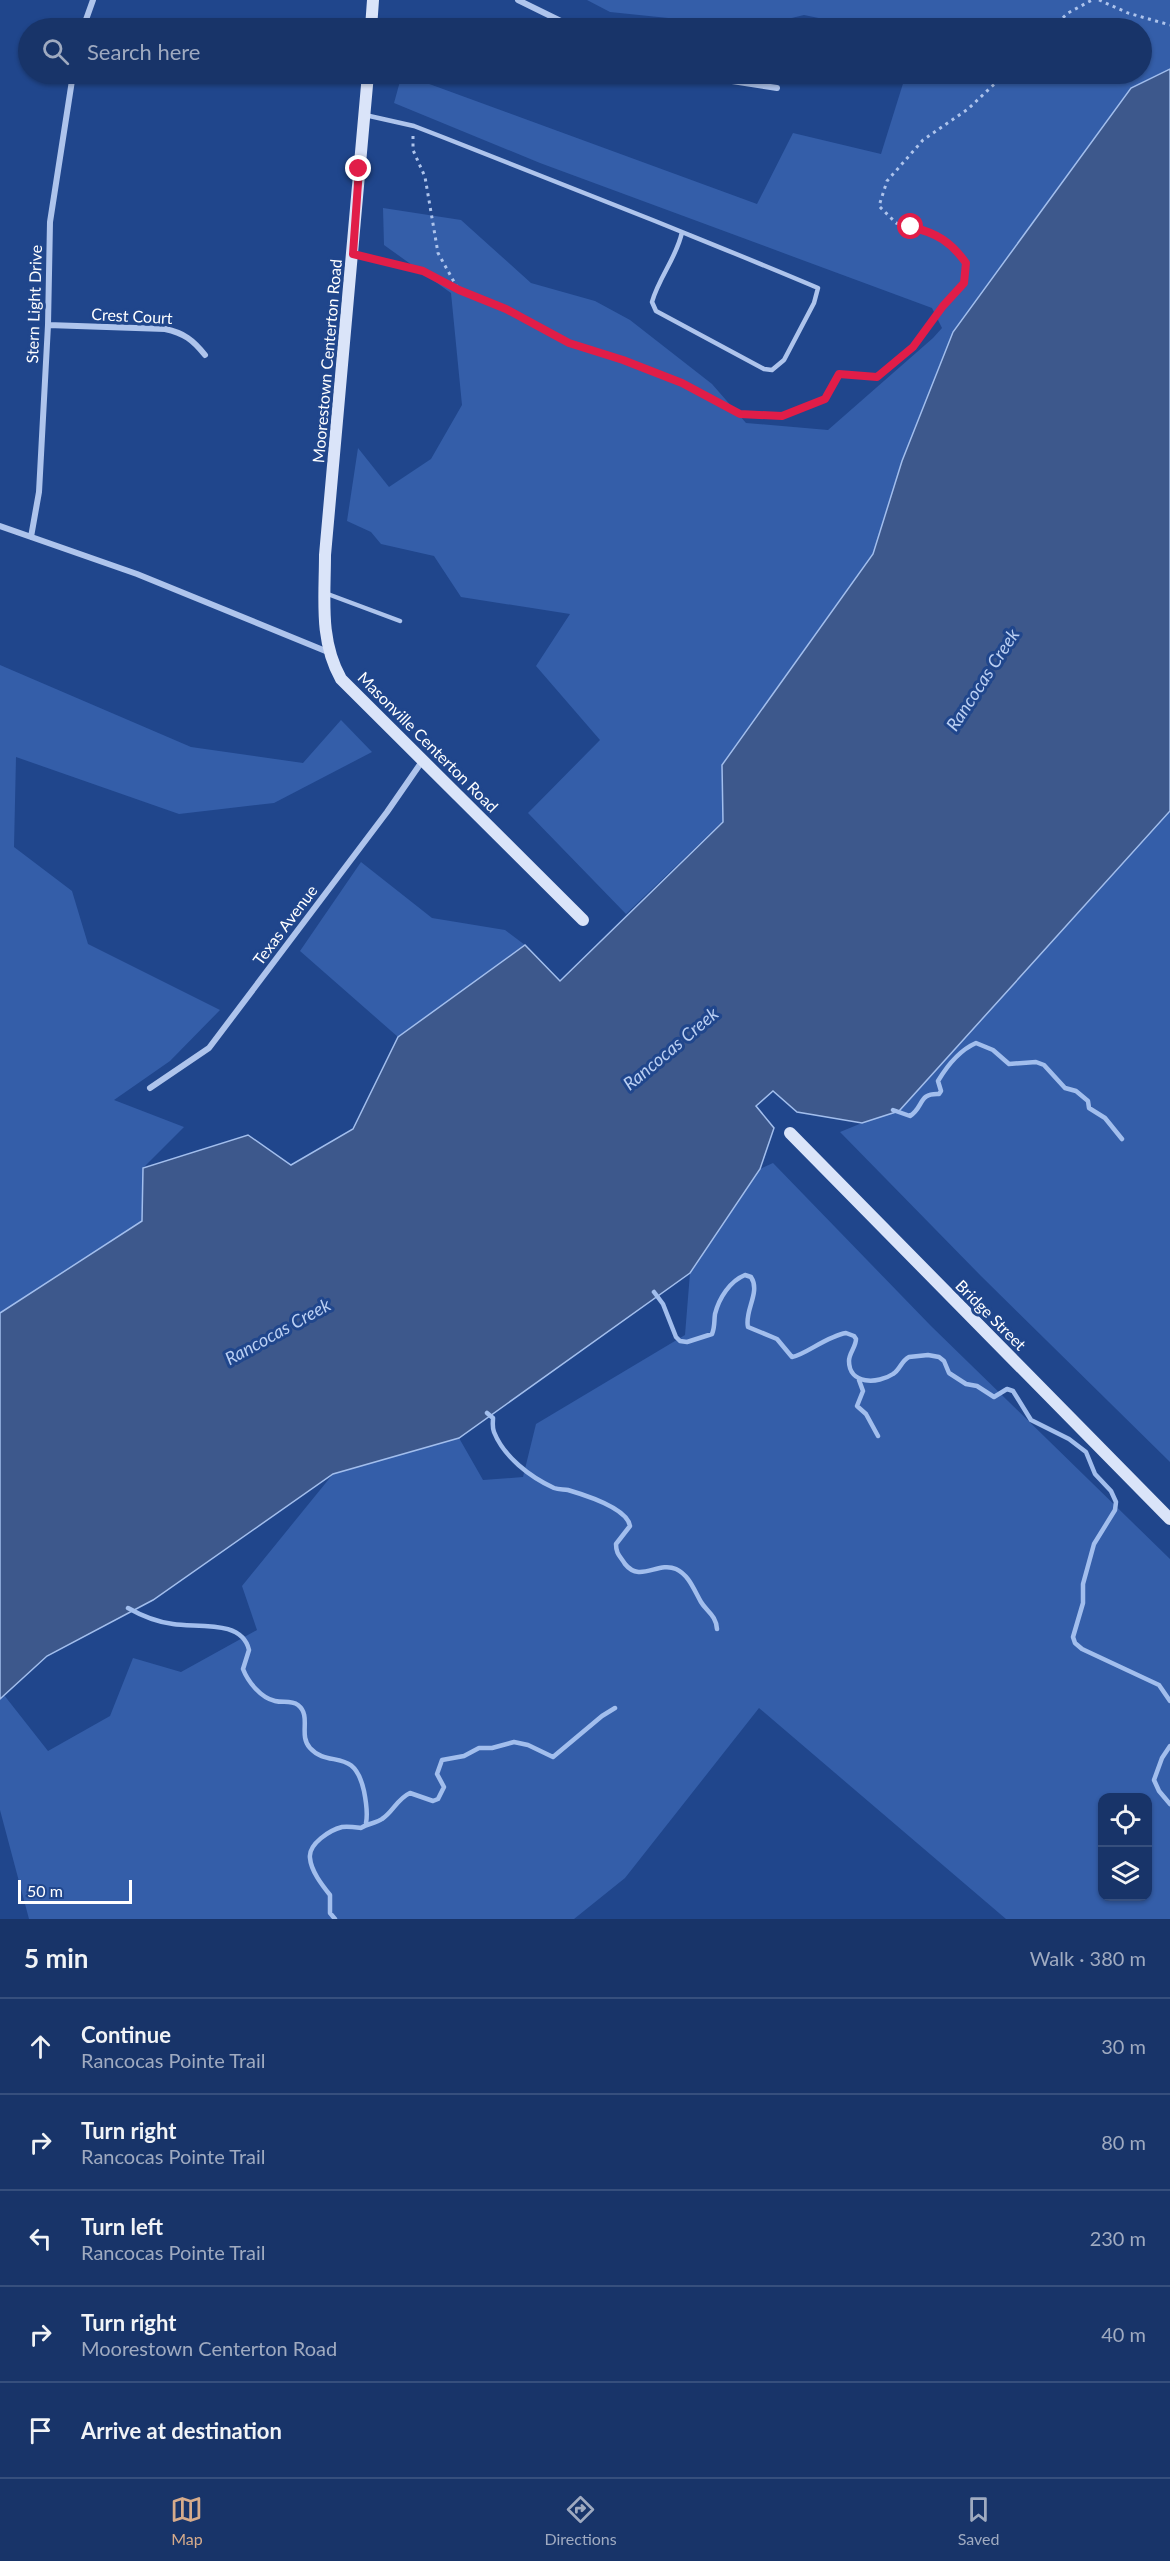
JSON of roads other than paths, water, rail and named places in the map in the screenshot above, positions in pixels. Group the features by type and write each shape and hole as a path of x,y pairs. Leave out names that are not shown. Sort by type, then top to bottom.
{"street":[{"path":"87,18 93,0"},
{"path":"372,18 373,0"},
{"path":"518,0 555,18"},
{"name":"Stern Light Drive","path":"31,537 39,492 48,325 50,222 71,84"},
{"name":"Moorestown Centerton Road","path":"328,652 325,555 367,84"},
{"path":"751,84 777,88"},
{"name":"Crest Court","path":"48,325 165,329 180,332 194,340 205,355"},
{"path":"0,526 181,591 328,652"},
{"name":"Masonville Centerton Road","path":"328,652 341,679 424,759 583,920"},
{"name":"Texas Avenue","path":"150,1088 209,1048 387,812 424,759"},
{"name":"Bridge Street","path":"790,1133 1170,1518"}],"lane":[{"path":"365,115 414,126 682,232 818,288 814,303 778,367 772,370 764,369 656,311 652,302 675,255 682,232"},
{"path":"325,592 400,621"}],"water":[{"name":"Rancocas Creek","path":"1170,69 1170,811 899,1111 862,1123 797,1112 773,1091 756,1106 774,1128 760,1169 690,1273 459,1438 333,1474 153,1600 47,1656 0,1699 0,1313 142,1221 143,1168 248,1135 291,1165 353,1129 398,1037 525,945 560,981 723,822 722,765 873,554 902,461 953,332 1131,88 1139,84 1152,84 1152,78"}],"waterway":[{"path":"893,1110 910,1116 924,1098 932,1094 939,1094 941,1091 938,1081 945,1070 959,1054 976,1043 993,1050 1009,1064 1036,1062 1044,1065 1065,1088 1076,1091 1088,1101 1089,1108 1105,1118 1122,1139"},
{"path":"654,1292 663,1304 676,1337 680,1341 687,1342 712,1334 715,1314 722,1296 735,1281 745,1275 751,1277 754,1283 747,1321 748,1327 777,1339 792,1357 846,1333 856,1339 849,1361 850,1369 859,1378 880,1380 895,1372 909,1357 928,1355 939,1357 944,1361 949,1373 994,1397 1007,1389 1013,1391 1031,1420 1069,1439 1086,1452 1095,1474 1111,1491 1116,1502 1115,1510 1094,1544 1083,1584 1083,1603 1073,1637 1075,1643 1082,1649 1159,1685 1170,1701"},
{"path":"859,1380 863,1391 857,1406 866,1414 878,1436"},
{"path":"487,1413 493,1418 494,1432 504,1450 527,1472 554,1488 594,1499 621,1513 630,1526 616,1544 618,1553 625,1564 637,1572 669,1567 681,1572 713,1617 717,1629"},
{"path":"128,1608 161,1622 228,1629 245,1640 249,1650 243,1669 256,1689 270,1699 298,1705 304,1715 305,1737 310,1748 317,1754 348,1763 360,1777 367,1811 366,1823"},
{"path":"335,1919 330,1913 330,1895 317,1878 310,1858 312,1848 321,1838 342,1827 361,1828 379,1821 410,1793 433,1801 438,1799 444,1787 437,1774 442,1760 464,1756 479,1748 492,1748 514,1742 528,1745 553,1757 615,1708"},
{"path":"1170,1746 1162,1758 1154,1780 1159,1791 1170,1804"}]}
